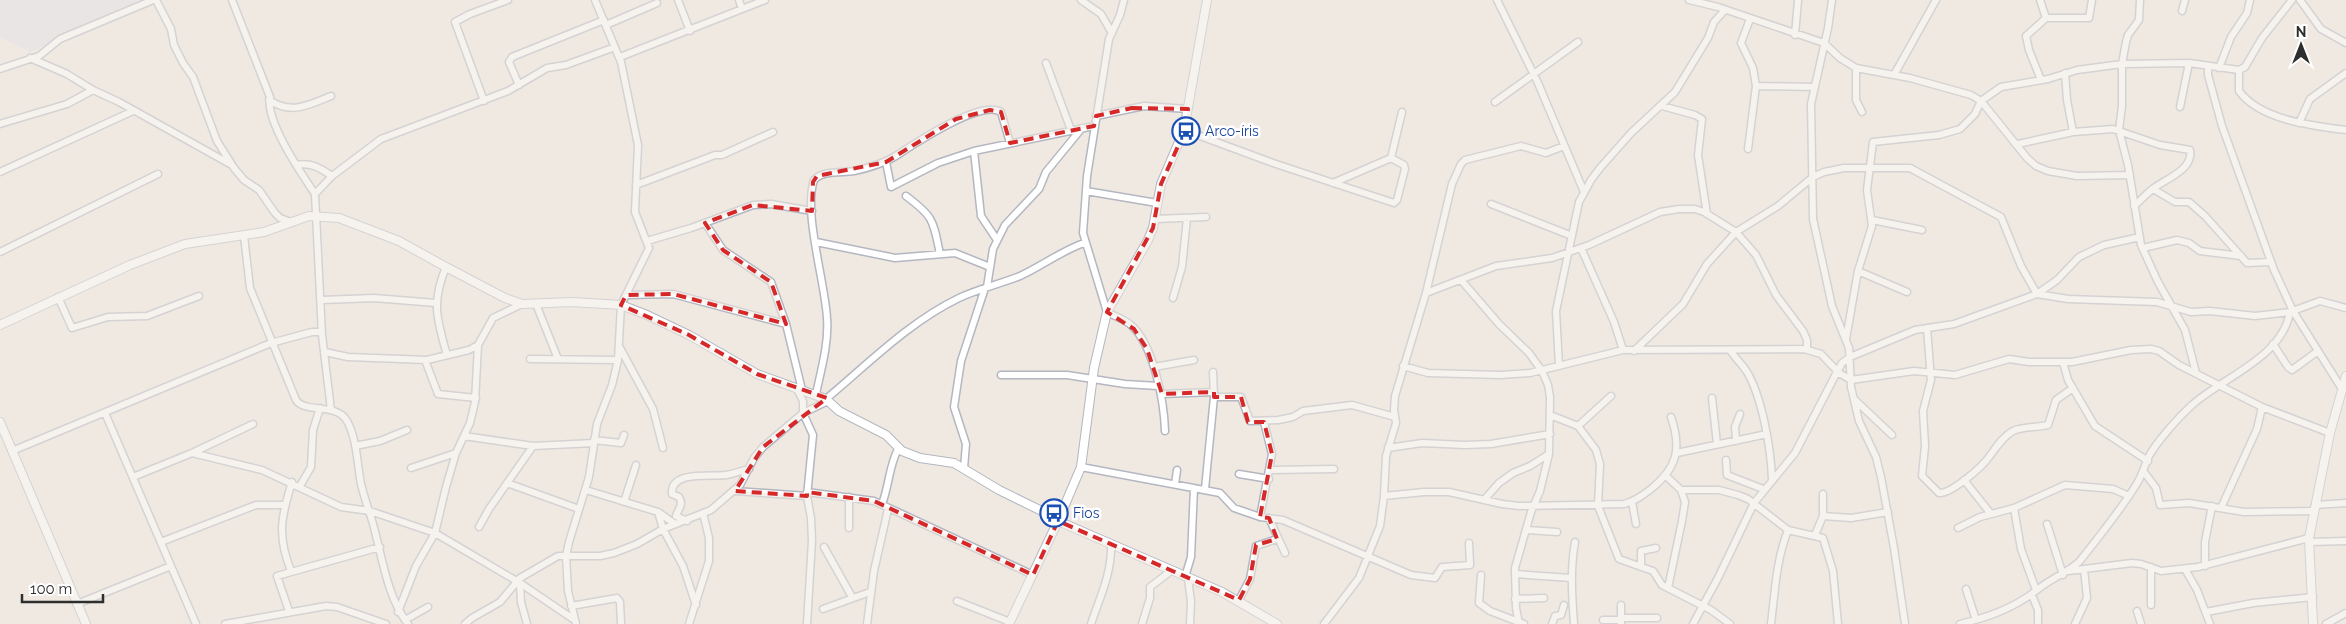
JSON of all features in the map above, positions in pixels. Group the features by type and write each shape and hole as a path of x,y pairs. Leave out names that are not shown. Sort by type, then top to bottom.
{"street":[{"path":"0,69 38,56 60,39 154,0 171,29 174,45 192,77 217,140 244,180 259,190 280,218 291,222"},
{"path":"232,0 270,100 269,104 284,145 315,194 322,300 322,332 331,410"},
{"path":"484,101 454,22 508,0"},
{"path":"575,622 570,606 566,556 578,510 586,490 599,419 612,385 618,360 622,305 648,253 648,241 635,212 638,175 637,140 620,57 595,0"},
{"path":"678,0 690,31"},
{"path":"739,0 742,9"},
{"path":"620,57 765,0"},
{"path":"1081,0 1101,14 1112,33"},
{"path":"1124,0 1120,15 1109,39 1094,126 1083,233 1084,243 1107,312 1134,329 1147,349 1162,394 1165,431"},
{"path":"957,601 1009,623 1058,521 1081,467 1093,378 1107,312 1148,240 1155,219 1161,184 1184,130 1207,0"},
{"path":"1497,0 1533,73 1584,192"},
{"path":"1689,0 1824,43 1840,58 1856,68 1894,74 1950,88 1981,101 2018,144 2027,158 2036,166 2058,174 2077,176 2130,175"},
{"path":"1795,35 1798,0"},
{"path":"1832,0 1811,114 1813,219 1821,247 1828,292 1846,340 1850,357 1854,399 1860,421 1876,457 1888,512 1905,624"},
{"path":"2040,0 2046,18"},
{"path":"2041,80 2026,40 2028,33 2046,18 2089,18 2092,0"},
{"path":"2140,0 2139,20 2128,35 2122,64 2122,106 2119,130 2130,175 2143,248 2158,282 2174,307 2184,330 2196,373"},
{"path":"2182,11 2185,0"},
{"path":"2219,68 2232,37 2247,13 2250,0"},
{"path":"1846,340 1858,271 1870,237 1872,220 1867,200 1873,142 1940,135 1960,129 1975,114 1981,101 2001,87 2041,80 2091,67 2122,64 2189,63 2239,70 2245,67 2262,38 2292,0"},
{"path":"2300,0 2321,28 2346,43"},
{"path":"1894,74 1934,1"},
{"path":"519,85 509,62 512,57 657,3"},
{"path":"1711,6 1714,22"},
{"path":"1559,366 1556,311 1579,202 1591,180 1631,133 1662,106 1686,76 1708,38 1714,22 1725,10"},
{"path":"1748,149 1756,86 1753,68 1742,43 1750,18"},
{"path":"1495,102 1578,42"},
{"path":"315,194 332,176 381,139 484,101 519,85 547,68 566,65 615,47"},
{"path":"30,58 67,74 93,90 233,165"},
{"path":"1046,63 1071,130"},
{"path":"2180,107 2189,63"},
{"path":"2208,66 2208,75 2222,126 2292,312 2342,389"},
{"path":"1856,68 1856,100 1862,112"},
{"path":"2239,70 2238,88 2241,95 2260,108 2299,123 2346,130"},
{"path":"2065,73 2067,100 2074,132"},
{"path":"2299,123 2310,99 2346,73"},
{"path":"1756,86 1815,86"},
{"path":"0,124 67,104 93,90"},
{"path":"270,100 283,107 302,108 331,96"},
{"path":"1096,116 1144,106 1188,109"},
{"path":"1662,106 1695,115 1702,119 1698,155 1707,214"},
{"path":"816,394 828,319 812,211 812,182 817,176 855,171 886,162 956,119 990,110 1001,112 1010,143"},
{"path":"0,172 133,111"},
{"path":"1391,158 1402,112"},
{"path":"886,162 891,187 938,163 974,151 1094,126"},
{"path":"964,468 966,444 954,407 961,361 986,288 993,249 1005,225 1039,189 1046,172 1083,127"},
{"path":"1184,130 1394,203 1397,200 1405,169 1399,162 1391,158"},
{"path":"2018,144 2074,132 2119,130 2160,145 2190,150 2190,158 2181,170 2153,189 2134,206"},
{"path":"636,185 715,155 722,155 774,132"},
{"path":"1324,624 1355,582 1380,526 1386,456 1396,423 1394,403 1403,366 1426,293 1452,184 1462,161 1521,146 1546,153 1564,146"},
{"path":"974,151 981,216 997,240"},
{"path":"1334,183 1391,158"},
{"path":"296,165 305,163 315,166 332,176"},
{"path":"1634,351 1683,304 1707,264 1736,232 1778,206 1813,177 1835,169 1903,167 1917,170 1974,204 2001,217 2021,266 2037,294"},
{"path":"0,252 158,174"},
{"path":"2153,189 2175,202 2189,202 2251,264 2272,262"},
{"path":"1086,191 1157,203"},
{"path":"906,196 933,220 940,254"},
{"path":"648,241 705,223 752,205 771,204 812,211"},
{"path":"1492,204 1572,236"},
{"path":"1426,293 1496,266 1538,262 1569,252 1660,212 1687,209 1707,214 1736,232 1756,255 1778,298 1806,336 1807,350"},
{"path":"0,325 130,264 185,244 264,232 316,215 339,218 388,236 505,298 522,304 572,302 622,305 689,335 757,374 816,394 840,410 886,435 898,449 920,458 954,463 999,490 1050,514 1058,521 1239,600 1277,624"},
{"path":"1155,219 1206,216"},
{"path":"1174,298 1182,267 1186,218"},
{"path":"1872,220 1922,230"},
{"path":"705,223 724,250 771,282 786,324 803,401 803,413 813,435 807,494 812,541 807,624"},
{"path":"244,236 250,288 296,400 302,405 331,410 346,419 353,434 362,486 398,612 406,622 428,607"},
{"path":"1693,624 1754,503 1763,489 1784,468 1798,448 1842,363 1850,357 1927,328 1963,321 2037,294 2057,280 2079,257 2104,245 2140,237"},
{"path":"2143,248 2177,240 2189,243 2200,251 2241,256"},
{"path":"816,242 895,258 955,253 990,267"},
{"path":"465,624 500,602 519,582 558,556 600,556 614,553 637,544 675,524 710,510 735,491 763,446 803,413 827,400 910,329 940,308 1021,275 1068,249 1084,243"},
{"path":"1580,248 1606,302 1621,338 1623,350"},
{"path":"446,267 436,303 436,318 447,355"},
{"path":"1858,271 1907,292"},
{"path":"1461,280 1499,324 1529,353 1542,371 1548,385 1550,415 1549,454 1535,505 1518,555 1515,574 1516,599 1521,623"},
{"path":"626,296 673,294 786,324"},
{"path":"2037,294 2068,298 2157,302 2191,312 2216,311 2255,316 2292,312 2320,301 2346,308"},
{"path":"58,297 72,328 108,317 147,316 199,296"},
{"path":"322,300 374,298 436,303"},
{"path":"398,612 416,566 436,533 456,453 464,436 476,398 478,345 493,318 522,304"},
{"path":"536,304 558,359"},
{"path":"1960,624 1979,621 2006,610 2066,573 2078,562 2129,496 2161,441 2182,416 2217,385 2250,364 2273,344 2292,312"},
{"path":"1927,328 1931,380 1923,411 1925,446 1923,478 1942,493 1964,480 1988,459 1999,444 2014,431 2048,425 2056,400 2073,388"},
{"path":"12,451 271,343 312,332 322,332"},
{"path":"2273,344 2290,369 2294,369 2318,351"},
{"path":"325,352 348,357 425,360 469,350 478,345"},
{"path":"620,347 653,409 663,448"},
{"path":"1403,366 1428,373 1500,375 1542,371 1623,350 1807,350 1821,354 1837,372 1851,380 1914,371 1955,375 2009,359 2029,362 2063,362 2130,350 2151,350 2159,351 2179,365 2262,407 2330,433"},
{"path":"1730,350 1746,370 1752,382 1767,434 1772,479"},
{"path":"530,359 618,360"},
{"path":"425,360 438,394 476,398"},
{"path":"1154,367 1194,360"},
{"path":"2063,362 2073,388 2095,426 2148,461"},
{"path":"1206,489 1214,394 1214,372"},
{"path":"1001,375 1067,375 1158,386"},
{"path":"2313,624 2309,540 2330,433 2346,376"},
{"path":"1162,394 1214,394 1241,397 1248,420 1264,422 1293,417 1304,411 1352,405 1395,416"},
{"path":"1578,426 1610,396"},
{"path":"1712,398 1717,444"},
{"path":"1854,399 1892,436"},
{"path":"2221,508 2257,429 2262,407"},
{"path":"300,486 311,467 313,430 320,408"},
{"path":"105,412 196,624"},
{"path":"1736,441 1735,427 1740,414"},
{"path":"1550,415 1578,426 1586,433 1599,455 1598,506 1619,559 1653,571 1662,584 1703,606 1730,624"},
{"path":"1384,496 1424,492 1449,492 1519,506 1598,506 1632,502 1666,476 1677,453 1675,426 1671,417"},
{"path":"0,422 86,624"},
{"path":"1260,517 1271,470 1272,454 1264,422"},
{"path":"133,477 192,453 252,424"},
{"path":"355,446 380,441 406,430"},
{"path":"1388,448 1422,443 1492,444 1550,434"},
{"path":"1677,453 1767,434"},
{"path":"464,436 533,446 594,442 621,443 624,435"},
{"path":"479,527 533,446"},
{"path":"867,624 870,592 893,460 898,449"},
{"path":"192,453 262,470 292,482 341,507 370,512 436,533 519,582 575,622"},
{"path":"411,468 456,453"},
{"path":"1484,500 1499,483 1513,473 1530,466 1549,454"},
{"path":"1726,460 1727,475 1763,489"},
{"path":"624,502 636,465"},
{"path":"1081,467 1220,493 1234,508 1260,517 1283,520 1411,576 1435,578 1442,567 1470,565 1469,543"},
{"path":"687,520 676,516 681,510 681,501 679,497 672,494 672,488 676,483 689,476 725,475 749,469"},
{"path":"1271,470 1334,469"},
{"path":"1175,484 1177,470"},
{"path":"2144,472 2156,488 2160,506 2189,503 2266,513 2346,503"},
{"path":"1239,474 1269,479"},
{"path":"1666,476 1681,490 1685,502 1668,588"},
{"path":"1964,480 1992,514"},
{"path":"291,571 281,540 285,505 292,482"},
{"path":"507,483 578,510"},
{"path":"1958,528 1992,514 2014,508 2065,484 2113,489 2129,496"},
{"path":"1190,624 1191,601 1186,578 1192,551 1194,488"},
{"path":"586,490 658,512 675,524"},
{"path":"1681,490 1720,490 1738,495 1754,503 1788,530 1815,535 1824,539 1833,571 1838,624"},
{"path":"735,491 849,496 867,499 926,524 1033,575"},
{"path":"1815,535 1823,516 1823,494"},
{"path":"849,496 849,528"},
{"path":"1632,502 1636,524"},
{"path":"161,542 256,505 285,505"},
{"path":"2205,566 2205,542 2212,506"},
{"path":"2014,508 2021,549 2038,610 2038,624"},
{"path":"658,512 663,530 683,566 696,605"},
{"path":"1823,516 1851,518 1888,512"},
{"path":"689,624 710,554 709,538 703,513"},
{"path":"1269,518 1284,553"},
{"path":"2047,524 2066,573"},
{"path":"1527,530 1557,532"},
{"path":"1771,624 1774,580 1788,530"},
{"path":"1239,600 1250,579 1256,546 1277,539"},
{"path":"2066,573 2083,569 2132,564 2151,567 2161,571 2185,569 2205,566 2309,540 2346,541"},
{"path":"1574,624 1571,578 1575,542"},
{"path":"1092,624 1099,597 1109,576 1111,544"},
{"path":"289,611 277,577 291,571 380,547"},
{"path":"824,547 852,598"},
{"path":"1641,567 1641,551 1656,548"},
{"path":"2075,624 2087,598 2083,569 2078,562"},
{"path":"77,604 171,566"},
{"path":"2151,567 2151,605"},
{"path":"2185,569 2210,624"},
{"path":"1142,624 1150,598 1150,587 1171,571"},
{"path":"1515,574 1571,578"},
{"path":"1481,575 1479,603 1490,611 1521,623"},
{"path":"519,582 521,602 527,624"},
{"path":"1966,589 1979,621"},
{"path":"823,609 870,592"},
{"path":"2206,612 2253,603 2312,597"},
{"path":"570,606 617,598 620,602 622,624"},
{"path":"1516,599 1544,598"},
{"path":"1552,624 1555,616 1561,615 1564,605"},
{"path":"1621,620 1622,605"},
{"path":"225,624 289,611 337,606 386,624"},
{"path":"2137,611 2141,624"},
{"path":"2326,624 2346,613"},
{"path":"1603,620 1657,618"}],"highlighted area":[{"path":"1132,108 1188,109 1183,135 1161,184 1153,228 1107,312 1134,329 1147,349 1162,394 1214,392 1214,397 1241,397 1248,422 1264,422 1272,454 1260,517 1269,518 1277,539 1256,545 1250,579 1239,600 1058,521 1033,575 874,501 807,492 807,496 735,491 763,447 827,398 757,374 689,335 621,305 626,295 673,294 786,324 771,282 723,250 705,223 753,205 812,211 813,182 817,176 886,162 956,119 990,110 1001,112 1010,143 1094,126 1096,116"}],"shaded area":[{"path":"0,0 153,1 30,52 0,37"}],"place":[{"name":"Arco-íris","path":"1186,131"},
{"name":"Fios","path":"1054,513"}]}
